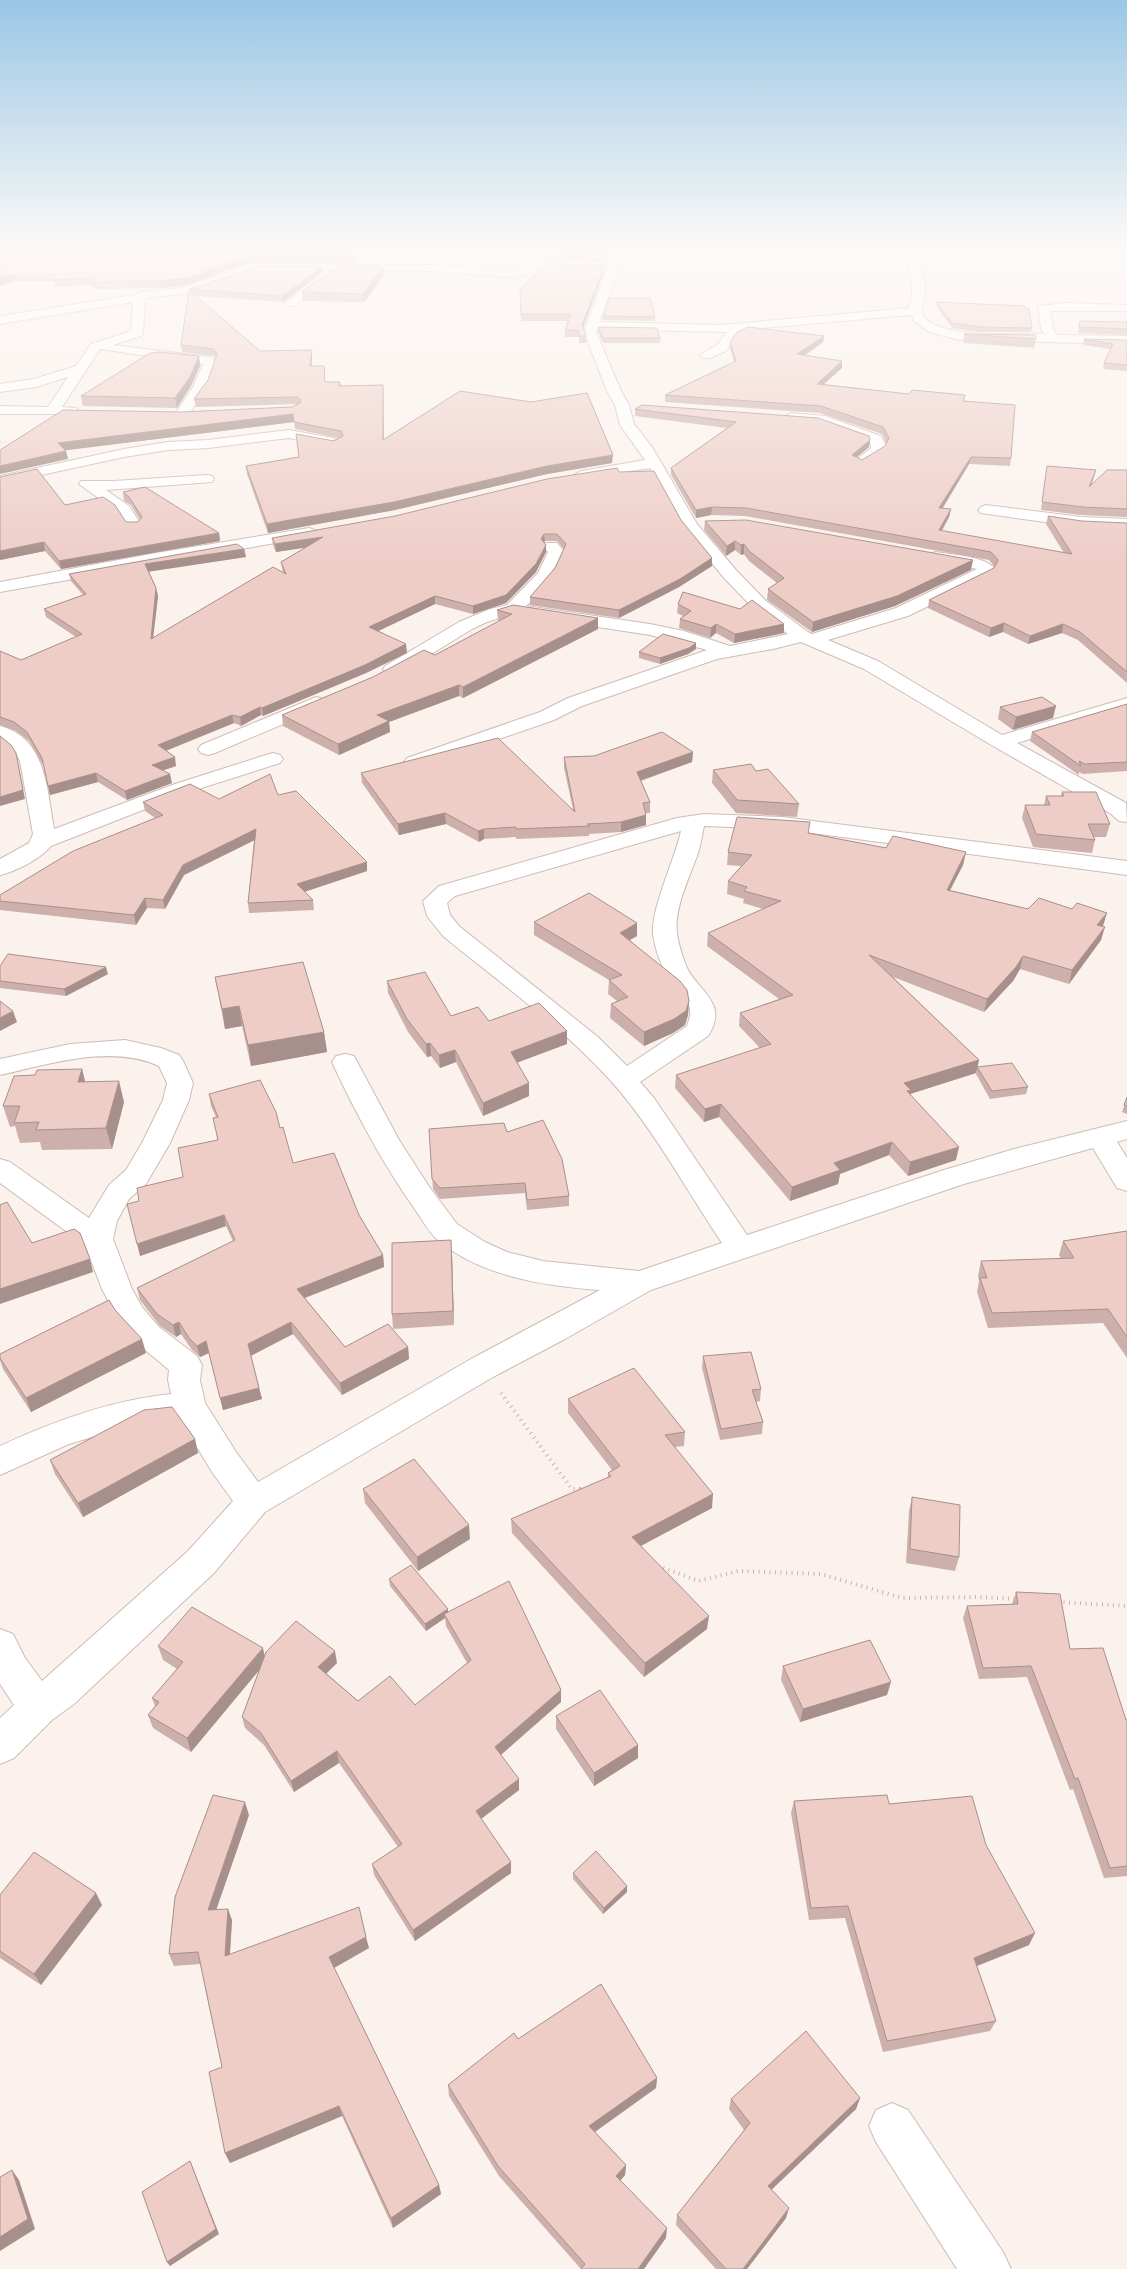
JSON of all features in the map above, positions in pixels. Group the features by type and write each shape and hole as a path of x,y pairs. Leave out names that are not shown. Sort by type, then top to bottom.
{"street":[{"path":"52,411 92,351"},
{"path":"127,351 210,361 200,387 182,414"},
{"path":"598,351 614,391 622,405 627,425 645,447 730,574 760,604 806,638 871,665 1000,742 1118,808 1127,816"},
{"path":"706,356 716,351"},
{"path":"0,388 36,383 80,369"},
{"path":"622,405 641,407"},
{"path":"0,410 81,412"},
{"path":"164,413 202,413"},
{"path":"778,417 820,419 876,439 879,446 877,450 860,462"},
{"path":"0,480 28,476 45,470 150,448 289,434 335,443"},
{"path":"566,477 654,463"},
{"path":"45,470 71,473 124,509 134,526"},
{"path":"86,484 114,486 207,479"},
{"path":"986,510 1082,522 1127,524"},
{"path":"0,587 156,558 327,530"},
{"path":"513,609 547,574 556,551 551,546"},
{"path":"414,762 547,716 575,702 713,654 806,638 902,612 986,572 987,569 982,566 925,555"},
{"path":"373,680 409,662 479,618 495,612 513,609 625,624 664,632 730,652"},
{"path":"208,749 337,695"},
{"path":"1000,742 1127,704"},
{"path":"0,732 9,736 26,753 31,764 44,834 43,841"},
{"path":"0,868 37,848 43,841 182,788 273,758"},
{"path":"741,1249 644,1104 624,1080 589,1043 451,931 439,916 435,901 447,891 694,822 730,820 782,823 1127,868"},
{"path":"624,1080 699,1030 703,1011 697,996 684,983 673,965 665,933 667,912 686,858 694,822"},
{"path":"0,1067 78,1053 117,1049 142,1050 170,1061 180,1083 176,1100 156,1143 136,1177 120,1192 102,1221 98,1239 117,1289 131,1315 148,1335 186,1365 184,1380 189,1405 253,1502"},
{"path":"345,1062 377,1125 412,1185 450,1235 500,1262 552,1276 640,1282"},
{"path":"0,1745 38,1707 60,1691 201,1562 253,1502 482,1368 554,1331 640,1282 954,1177 1014,1159 1114,1134 1127,1182"},
{"path":"0,1169 98,1239"},
{"path":"0,1461 60,1433 138,1410 189,1405"},
{"path":"0,1646 12,1670 38,1707"},
{"path":"892,2126 986,2269"}],"path":[{"path":"0,442 6,442"},
{"path":"482,1368 524,1421 572,1489 580,1489 585,1497"},
{"path":"656,1565 700,1581 738,1571 821,1574 902,1598 977,1597 1027,1600"},
{"path":"1047,1601 1127,1606"}],"building":[{"path":"215,351 312,351 310,366 324,366 325,382 340,382 339,386 383,385 383,440 460,391 531,402 587,393 613,455 547,466 394,502 267,524 246,466 299,457 296,434 334,441 343,436 341,431 294,422 293,414 58,443 66,451 0,466 0,450 63,410 181,412 292,407 300,403 301,400 297,397 194,399 208,380 217,354"},
{"path":"733,351 802,351 797,354 842,361 817,384 909,394 912,390 965,395 963,401 1015,405 1011,458 971,457 939,508 951,509 939,530 1072,554 1048,516 1082,521 1127,523 1127,672 1080,632 1063,624 1030,636 1004,623 991,628 929,600 994,568 998,560 991,552 746,508 712,507 696,510 671,468 736,422 635,409 642,405 818,418 869,436 870,440 852,455 862,460 885,446 889,438 883,427 821,406 665,395 736,361"},
{"path":"1110,351 1127,351 1127,365 1104,363"},
{"path":"159,352 199,356 190,377 175,398 81,396 150,353"},
{"path":"1047,466 1096,470 1089,487 1107,470 1127,470 1127,509 1083,507 1042,502"},
{"path":"617,468 619,472 654,471 681,520 712,558 680,579 619,610 530,597 555,568 566,544 557,534 544,534 541,539 546,545 536,564 506,595 473,606 435,596 369,627 406,644 365,665 262,708 260,707 240,717 232,715 158,745 175,757 152,765 170,774 125,791 96,773 48,786 42,758 27,732 14,722 0,717 0,651 21,660 82,634 44,609 86,594 69,574 237,544 244,549 145,564 156,588 151,639 273,567 286,574 281,562 323,537 275,544 272,538 395,516 547,479"},
{"path":"37,469 65,505 103,497 115,505 126,522 138,522 142,517 129,497 123,492 145,487 219,533 59,561 44,542 0,551 0,477"},
{"path":"746,520 973,560 897,596 813,622 768,589 784,578 749,551 744,544 741,545 735,541 727,546 705,521"},
{"path":"683,592 740,609 752,600 784,624 735,634 716,624 711,628 680,619 691,611 678,604"},
{"path":"513,605 598,618 463,687 459,685 377,715 389,721 338,744 282,715 373,677 424,650 435,655 512,614 497,610"},
{"path":"663,634 696,643 689,648 660,658 639,652"},
{"path":"1042,697 1056,706 1016,717 1000,707"},
{"path":"1127,704 1127,762 1085,764 1079,761 1081,766 1032,732"},
{"path":"662,732 693,752 637,772 650,802 643,803 646,815 621,822 587,824 590,826 516,829 516,827 478,831 445,813 398,824 361,773 498,738 575,812 564,757 594,756"},
{"path":"0,736 11,745 16,753 23,790 0,797"},
{"path":"751,764 756,771 768,769 799,804 737,800 713,770"},
{"path":"270,774 278,795 296,791 367,862 297,884 313,900 248,903 256,829 183,865 163,900 145,898 134,915 0,901 0,895 73,851 163,815 143,802 190,784 219,799"},
{"path":"1062,792 1096,792 1110,824 1088,824 1095,840 1036,834 1025,805 1050,805 1046,796 1064,796"},
{"path":"737,817 810,822 808,833 886,848 893,836 966,852 947,890 1028,909 1039,898 1072,909 1077,903 1107,913 1097,925 1105,927 1072,970 1023,956 1016,967 987,999 869,955 979,1060 904,1083 911,1090 907,1091 959,1147 910,1162 892,1142 834,1163 840,1170 792,1187 721,1104 705,1109 676,1075 771,1044 740,1013 793,995 708,933 781,901 744,891 747,887 728,881 752,855 728,852"},
{"path":"589,893 637,923 620,933 680,981 687,990 689,1001 686,1011 674,1019 644,1032 611,1004 628,997 609,980 622,975 534,922"},
{"path":"8,954 106,967 64,989 0,981 0,966"},
{"path":"303,962 324,1032 248,1045 239,1006 222,1009 215,977"},
{"path":"425,972 451,1016 478,1007 489,1021 539,1003 567,1031 511,1052 529,1083 483,1103 455,1050 439,1055 430,1043 426,1044 407,1019 387,981"},
{"path":"0,1001 13,1011 0,1018"},
{"path":"1012,1063 1028,1087 992,1091 977,1067"},
{"path":"82,1069 78,1082 119,1081 106,1128 36,1130 39,1122 14,1123 20,1106 3,1106 14,1076 35,1075 37,1070"},
{"path":"260,1080 276,1112 280,1128 283,1127 293,1163 334,1153 359,1215 383,1255 297,1289 345,1347 388,1324 408,1347 340,1383 291,1322 248,1344 259,1388 220,1398 206,1341 197,1346 189,1338 179,1322 173,1325 157,1314 137,1288 235,1240 224,1215 137,1244 127,1204 139,1201 137,1188 183,1177 178,1148 218,1140 213,1118 218,1117 209,1094"},
{"path":"543,1120 562,1159 569,1196 527,1200 525,1183 440,1188 432,1179 429,1129 504,1123 507,1132"},
{"path":"7,1202 32,1243 74,1229 80,1233 90,1259 0,1289 0,1205"},
{"path":"1127,1231 1127,1337 1108,1309 992,1313 980,1278 987,1278 981,1261 1074,1258 1063,1241"},
{"path":"451,1240 453,1311 392,1314 392,1243"},
{"path":"109,1300 115,1310 142,1339 26,1398 0,1358 0,1354"},
{"path":"751,1352 761,1389 752,1390 763,1422 721,1429 703,1356"},
{"path":"634,1368 685,1432 665,1435 713,1494 632,1537 709,1616 645,1663 511,1519 611,1476 608,1473 620,1466 568,1399"},
{"path":"172,1407 195,1439 78,1503 50,1460 144,1410"},
{"path":"414,1459 469,1525 417,1557 363,1489"},
{"path":"912,1497 960,1505 959,1557 910,1549"},
{"path":"411,1565 448,1609 425,1624 389,1579"},
{"path":"509,1581 561,1690 495,1747 519,1779 476,1811 511,1862 413,1930 372,1864 402,1844 337,1751 291,1781 261,1733 242,1717 266,1652 296,1621 335,1651 318,1667 358,1701 390,1676 415,1705 471,1660 444,1614"},
{"path":"1016,1592 1060,1594 1070,1649 1103,1648 1127,1720 1127,1866 1110,1868 1078,1778 1075,1779 1031,1666 983,1668 967,1606 1018,1604"},
{"path":"192,1607 263,1648 187,1738 148,1715 159,1702 152,1698 183,1662 158,1646"},
{"path":"870,1640 891,1682 803,1709 783,1666"},
{"path":"600,1690 638,1745 594,1773 556,1716"},
{"path":"213,1795 245,1802 208,1910 228,1909 225,1956 359,1907 366,1937 329,1957 439,2185 391,2218 339,2106 225,2153 209,2072 222,2067 198,1952 169,1954 175,1897"},
{"path":"887,1795 889,1804 972,1796 986,1845 1035,1933 974,1958 996,2021 887,2041 848,1906 811,1908 794,1801"},
{"path":"596,1851 627,1886 604,1908 573,1873"},
{"path":"34,1852 96,1893 34,1974 0,1951 0,1895"},
{"path":"601,1984 657,2078 589,2126 626,2165 616,2176 667,2228 638,2269 581,2269 585,2264 498,2166 448,2085 514,2033 518,2039"},
{"path":"806,2031 860,2098 768,2186 789,2208 743,2269 726,2269 677,2215 750,2123 731,2099"},
{"path":"190,2161 216,2229 167,2262 142,2192"},
{"path":"12,2170 28,2219 0,2237 0,2177"}]}
